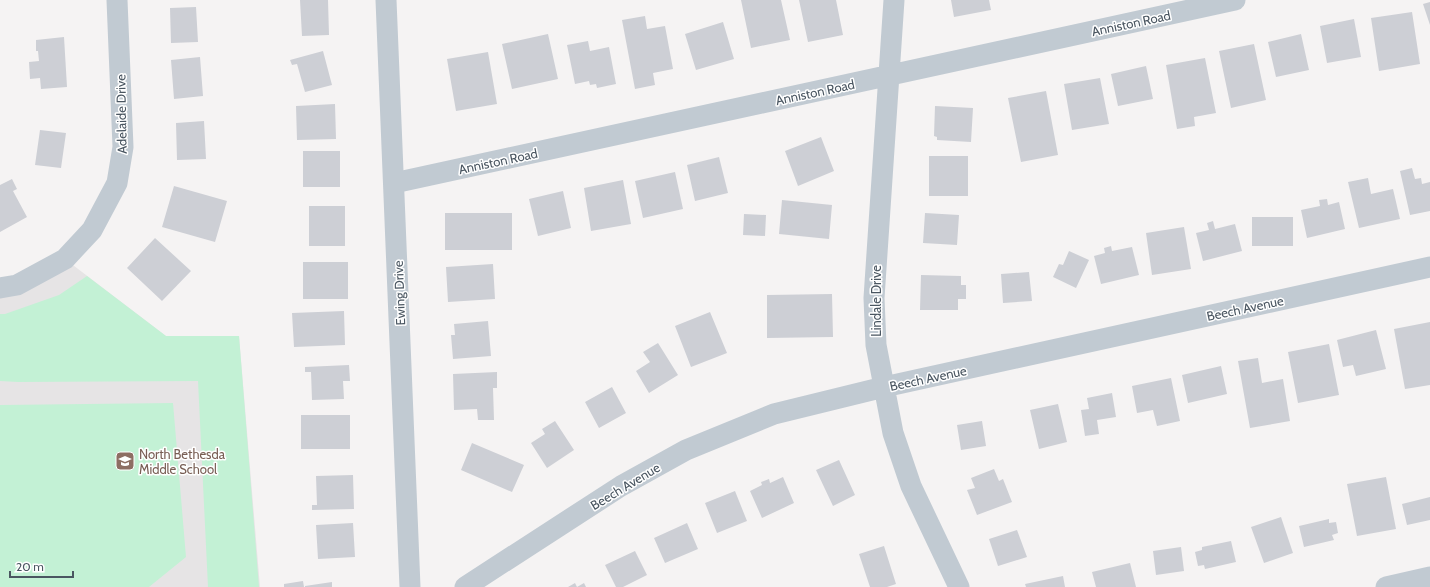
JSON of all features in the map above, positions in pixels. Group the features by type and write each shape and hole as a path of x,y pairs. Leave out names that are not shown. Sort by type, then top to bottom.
{"street":[{"name":"Adelaide Drive","path":"0,288 17,285 65,259 92,230 117,183 123,147 117,0"},
{"name":"Ewing Drive","path":"386,0 410,587"},
{"name":"Lindale Drive","path":"894,0 874,298 876,345 893,433 911,486 959,587"},
{"name":"Anniston Road","path":"394,183 1235,0"},
{"name":"Beech Avenue","path":"465,587 622,486 686,450 774,414 884,387 1430,267"},
{"path":"1386,587 1430,577"}],"shaded area":[{"name":"North Bethesda Middle School","path":"65,259 166,336 239,336 260,587 0,587 0,288"}],"green space":[{"path":"87,276 166,336 239,336 259,587 208,587 198,381 0,381 0,314 5,314 59,295"},
{"path":"173,403 186,557 149,587 0,587 0,405"}],"building":[{"path":"300,0 328,0 329,35 302,36"},
{"path":"741,0 781,0 790,40 751,48"},
{"path":"799,0 836,0 843,35 808,42"},
{"path":"951,0 989,0 991,10 954,17"},
{"path":"1430,2 1430,25 1423,4"},
{"path":"196,7 198,42 171,43 170,8"},
{"path":"1412,12 1420,64 1379,71 1371,18"},
{"path":"645,16 647,29 665,26 673,69 653,73 655,85 635,89 622,20"},
{"path":"1354,19 1361,57 1327,63 1320,26"},
{"path":"723,22 734,59 696,70 685,34"},
{"path":"548,34 558,79 512,89 502,44"},
{"path":"1301,34 1309,70 1276,77 1268,42"},
{"path":"64,37 67,87 41,89 40,78 30,79 29,62 39,61 38,51 36,51 36,40"},
{"path":"588,41 590,51 609,47 616,84 597,88 596,84 590,85 589,81 575,84 567,45"},
{"path":"1254,44 1266,100 1231,108 1219,51"},
{"path":"323,51 332,85 305,92 297,64 292,65 290,60"},
{"path":"488,52 497,104 456,111 447,59"},
{"path":"200,57 203,96 174,99 171,60"},
{"path":"1205,58 1216,113 1194,117 1195,126 1177,129 1166,65"},
{"path":"1146,66 1153,99 1118,106 1111,74"},
{"path":"1100,78 1109,124 1072,130 1064,84"},
{"path":"1046,91 1058,155 1021,162 1008,98"},
{"path":"335,104 336,139 297,140 296,106"},
{"path":"935,106 973,108 971,142 937,140 937,137 934,136"},
{"path":"204,121 206,159 177,160 176,123"},
{"path":"40,130 66,133 61,168 35,165"},
{"path":"821,137 834,171 798,186 785,151"},
{"path":"303,151 340,151 340,187 303,187"},
{"path":"929,156 968,156 968,196 929,196"},
{"path":"719,157 728,193 695,201 687,165"},
{"path":"1412,168 1415,179 1421,178 1422,184 1430,182 1430,211 1410,215 1400,171"},
{"path":"675,172 683,209 643,218 635,181"},
{"path":"1368,178 1371,194 1393,189 1400,219 1359,228 1348,182"},
{"path":"12,179 17,189 13,191 27,217 0,232 0,185"},
{"path":"623,180 631,224 591,231 584,188"},
{"path":"174,186 227,201 215,242 162,227"},
{"path":"563,191 571,228 538,236 529,199"},
{"path":"1327,199 1328,205 1339,202 1345,229 1307,238 1301,210 1320,206 1319,200"},
{"path":"782,200 832,205 829,239 779,234"},
{"path":"309,206 345,206 345,246 309,246"},
{"path":"445,213 512,213 512,250 445,250"},
{"path":"925,213 959,215 957,245 923,243"},
{"path":"744,214 766,215 765,236 743,235"},
{"path":"1252,217 1293,217 1293,246 1252,246"},
{"path":"1213,221 1215,229 1235,224 1242,251 1203,261 1196,233 1209,230 1207,223"},
{"path":"1184,227 1191,269 1152,275 1146,233"},
{"path":"155,238 191,271 162,301 127,268"},
{"path":"1111,246 1112,251 1132,247 1139,275 1101,284 1094,256 1105,253 1104,248"},
{"path":"1069,251 1089,260 1076,288 1053,277 1059,264 1063,265"},
{"path":"303,262 348,262 348,299 303,299"},
{"path":"493,264 495,299 448,302 446,267"},
{"path":"1029,272 1032,301 1003,303 1001,274"},
{"path":"921,275 961,276 961,285 966,285 966,299 958,299 958,310 920,310"},
{"path":"832,294 833,337 767,338 767,295"},
{"path":"344,311 345,345 294,347 292,313"},
{"path":"710,312 727,353 691,367 675,326"},
{"path":"488,321 491,356 453,359 451,335 455,335 454,324"},
{"path":"1430,322 1430,385 1405,389 1394,329"},
{"path":"1376,330 1386,369 1356,376 1353,365 1343,367 1337,340"},
{"path":"658,343 678,375 649,393 636,371 650,362 643,352"},
{"path":"1329,344 1339,395 1298,403 1288,352"},
{"path":"1258,358 1262,383 1283,379 1290,421 1250,428 1238,361"},
{"path":"349,365 350,381 343,381 344,399 312,400 311,372 305,372 305,367"},
{"path":"1221,366 1227,394 1188,403 1182,375"},
{"path":"497,372 497,388 493,388 494,420 478,420 477,409 454,410 453,374"},
{"path":"1171,378 1180,421 1157,426 1153,410 1137,413 1132,386"},
{"path":"612,387 626,413 599,428 585,402"},
{"path":"1112,393 1116,417 1097,420 1099,434 1085,436 1081,410 1089,409 1087,398"},
{"path":"1058,404 1067,442 1039,449 1030,410"},
{"path":"301,415 350,415 350,449 301,449"},
{"path":"555,421 574,450 547,468 531,443 545,434 542,429"},
{"path":"982,421 986,446 961,450 957,425"},
{"path":"472,443 524,465 512,492 461,470"},
{"path":"839,460 855,495 833,506 816,470"},
{"path":"994,469 999,481 1003,479 1012,502 977,515 967,490 975,488 971,478"},
{"path":"353,475 354,509 312,510 312,505 317,505 316,476"},
{"path":"783,477 794,503 762,518 750,491 762,485 761,482 769,479 770,483"},
{"path":"1386,477 1396,529 1357,536 1347,484"},
{"path":"735,491 747,521 717,533 705,503"},
{"path":"1430,497 1430,520 1407,525 1402,504"},
{"path":"1281,517 1293,553 1264,563 1251,527"},
{"path":"1329,519 1329,523 1336,522 1338,533 1332,535 1334,540 1304,547 1299,526"},
{"path":"353,523 355,557 318,559 316,525"},
{"path":"687,523 698,549 665,563 654,538"},
{"path":"1017,530 1027,557 998,566 989,539"},
{"path":"1231,541 1236,562 1205,569 1204,565 1198,566 1195,552 1202,550 1202,547"},
{"path":"884,546 896,584 887,587 870,587 859,554"},
{"path":"1181,547 1184,571 1156,575 1153,551"},
{"path":"635,551 647,575 623,587 616,587 605,565"},
{"path":"1130,563 1136,587 1096,587 1092,572"},
{"path":"1063,576 1065,587 1026,587 1025,584"},
{"path":"303,581 304,587 284,587 284,584"},
{"path":"332,582 332,587 305,587 305,586"},
{"path":"575,583 577,587 568,587"},
{"path":"584,583 586,587 577,587"}],"place":[{"name":"North Bethesda Middle School","path":"125,461"}]}
